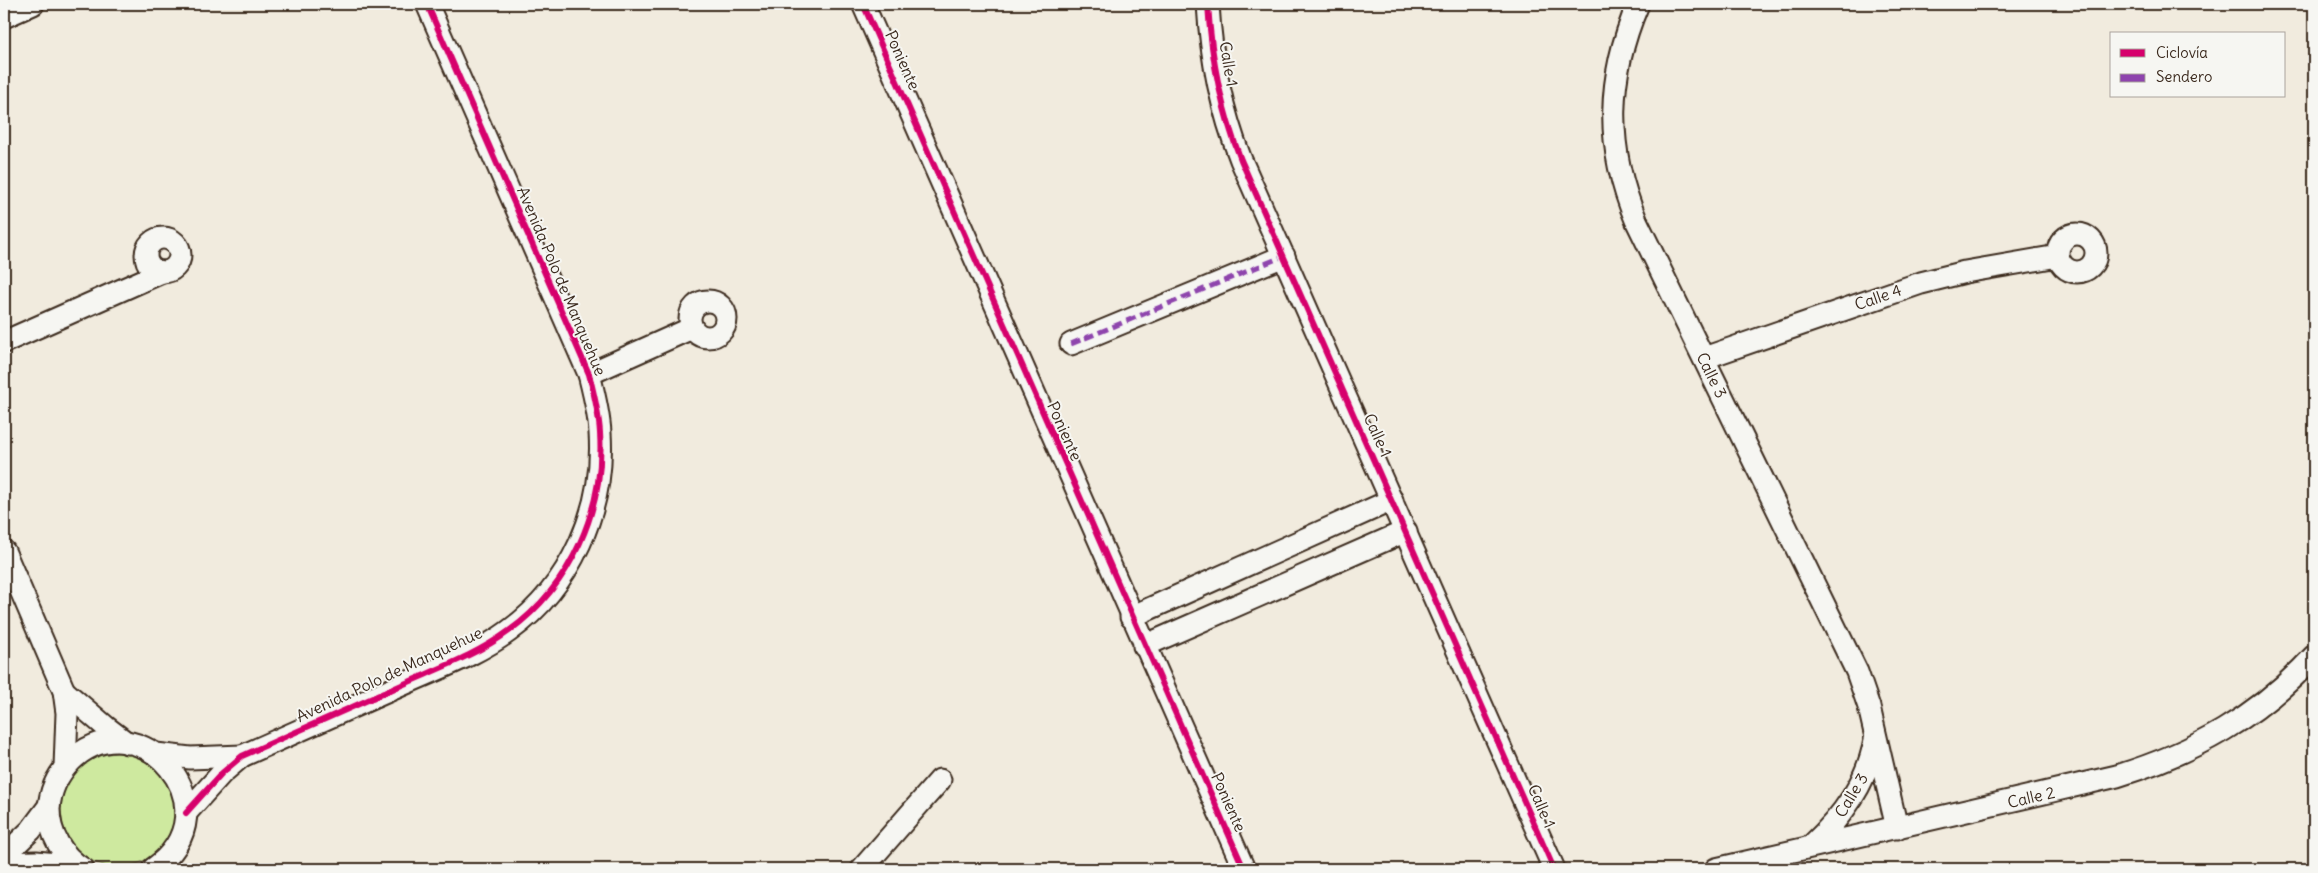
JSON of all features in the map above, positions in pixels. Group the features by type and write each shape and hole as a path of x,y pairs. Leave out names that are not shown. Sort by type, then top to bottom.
{"street":[{"path":"4,17 33,4"},
{"name":"Avenida Polo de Manquehue","path":"186,813 218,778 242,756 471,654 509,632 542,600 560,578 581,542 596,494 600,456 600,432 589,374 427,4"},
{"name":"Poniente","path":"863,4 1131,617 1244,869"},
{"name":"Calle 1","path":"1208,4 1215,74 1225,116 1241,160 1555,868"},
{"name":"Calle 3","path":"1638,4 1621,53 1615,90 1613,128 1618,165 1636,220 1857,672 1866,695 1897,828"},
{"path":"1071,344 1284,256"},
{"name":"Calle 4","path":"1704,358 1920,283 1964,272 2058,256"},
{"path":"4,342 162,272"},
{"path":"589,374 692,328"},
{"path":"1131,617 1392,500"},
{"path":"1144,646 1406,531"},
{"path":"4,551 64,691 66,713 65,767"},
{"name":"Calle 2","path":"1716,869 2117,776 2169,759 2215,736 2239,721 2282,688 2314,656"},
{"path":"64,691 127,743"},
{"name":"Calle 3","path":"1811,846 1840,816 1855,794 1869,765 1876,735"},
{"path":"80,867 64,854 50,823 49,806 53,789 65,767 83,752 93,747 116,742 127,743 156,754 169,765 184,793 186,813 183,832 166,860 153,869"},
{"name":"Avenida Polo de Manquehue","path":"156,754 190,758 242,756"},
{"path":"862,869 940,780"},
{"path":"4,856 31,830 49,806"},
{"path":"172,869 175,848"},
{"path":"4,863 36,862 80,867"}],"green space":[{"path":"118,753 140,757 158,770 171,788 175,810 171,832 158,850 140,863 118,867 96,863 78,850 65,832 61,810 65,788 78,770 96,757"}],"marked path":[{"path":"1071,344 1284,256"}],"cycle path":[{"path":"186,813 222,773 242,756 458,660 485,647 509,631 531,613 550,592 580,544 590,517 597,490 600,433 589,374 427,4"},
{"path":"863,4 1244,869"},
{"path":"1208,4 1214,64 1218,83 1228,122 1241,160 1554,869"}]}
